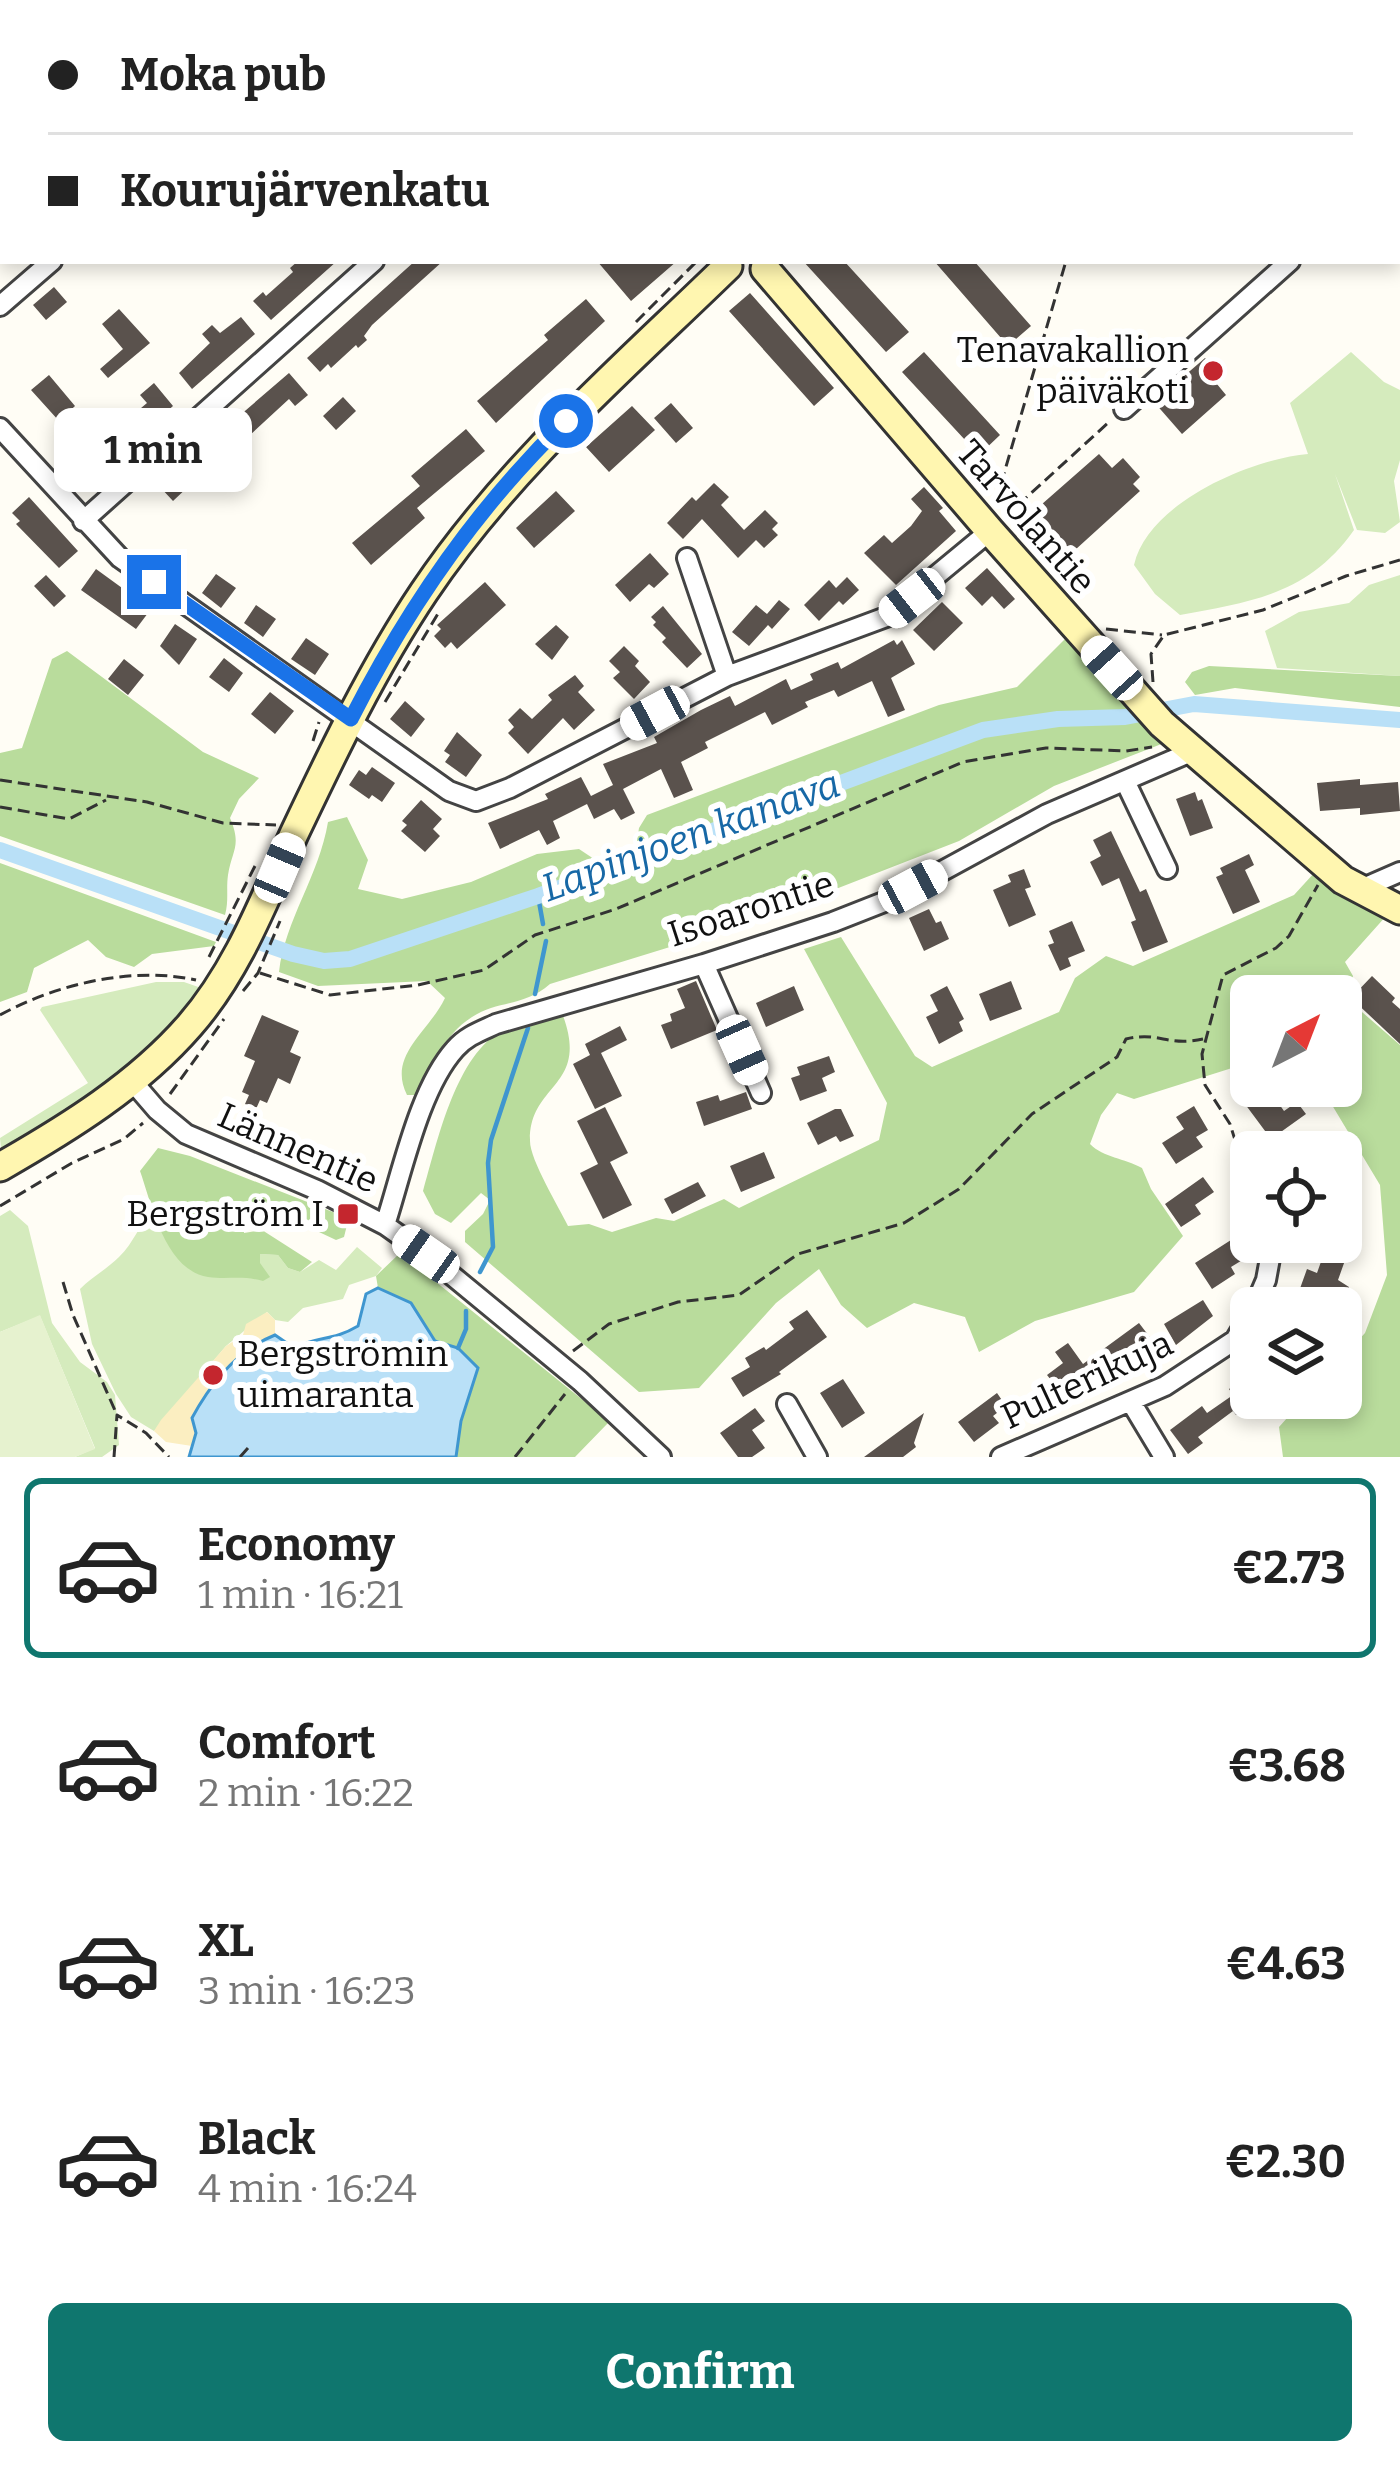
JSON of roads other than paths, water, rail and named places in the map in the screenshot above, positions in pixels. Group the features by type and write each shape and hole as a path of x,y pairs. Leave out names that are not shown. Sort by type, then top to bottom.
{"main road":[{"path":"0,1167 132,1081 171,1046 246,954 263,902 359,726 421,596 463,536 539,447 727,264 742,275 768,265"},
{"name":"Tarvolantie","path":"768,265 1152,716 1191,752"},
{"path":"1191,752 1327,866 1400,910"}],"street":[{"path":"0,306 49,264"},
{"path":"83,521 371,264"},
{"path":"1124,409 1287,264"},
{"path":"0,428 120,558 449,791 476,801 727,676 886,617 991,522"},
{"path":"688,558 727,676"},
{"name":"Isoarontie","path":"385,1225 439,1072 470,1036 496,1024 704,964 889,900 1047,814 1191,752"},
{"path":"1125,781 1167,869"},
{"path":"1361,890 1400,872"},
{"path":"704,964 761,1093"},
{"name":"Lännentie","path":"132,1081 157,1111 186,1134 317,1190 385,1225 426,1254 580,1381 661,1457"},
{"name":"Pulterikuja","path":"1001,1457 1132,1402 1230,1344"},
{"path":"1132,1402 1164,1457"},
{"path":"787,1404 817,1457"}],"water":[{"path":"378,1288 411,1303 435,1341 458,1348 478,1368 461,1421 456,1457 189,1457 196,1433 192,1418 237,1359 275,1335 294,1348 349,1331 358,1326 366,1294"}],"waterway":[{"name":"Lapinjoen kanava","path":"0,850 293,954 324,961 350,959 538,896 983,730 1058,719 1125,717 1194,704 1400,720"},
{"path":"538,896 543,924"},
{"path":"535,994 546,941"},
{"path":"480,1272 493,1247 491,1140 528,1028"},
{"path":"458,1348 466,1329 466,1311"}],"place":[{"name":"Tenavakallion päiväkoti","path":"1213,371"},
{"name":"Bergström I","path":"348,1214"},
{"name":"Bergströmin uimaranta","path":"213,1375"}]}
